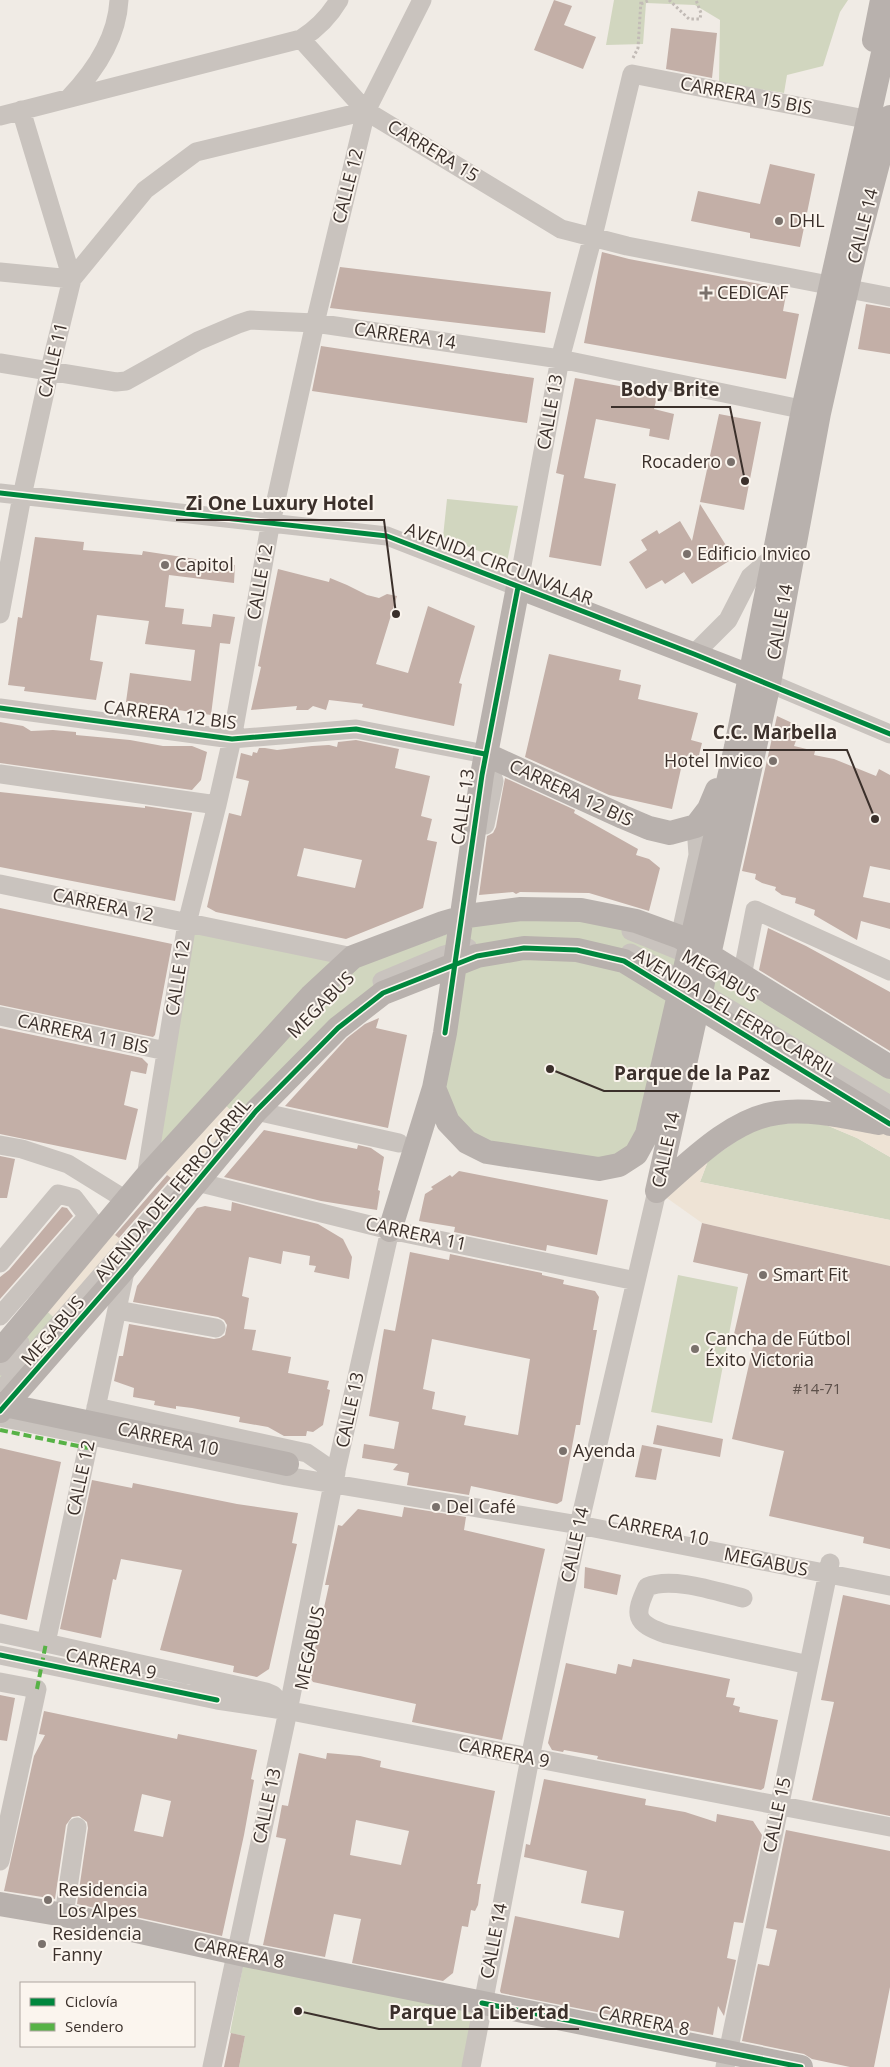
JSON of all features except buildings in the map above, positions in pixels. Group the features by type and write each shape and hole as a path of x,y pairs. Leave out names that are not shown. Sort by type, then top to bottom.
{"main road":[{"path":"846,214 860,118 882,0"},
{"name":"CALLE 14","path":"717,876 736,747 760,680 774,556 811,411 839,287 846,214 890,22"},
{"name":"CALLE 14","path":"839,287 857,244 890,119"},
{"name":"CALLE 14","path":"657,1191 677,1052 760,680 811,411"},
{"name":"AVENIDA CIRCUNVALAR","path":"518,587 760,680"},
{"name":"CALLE 13","path":"390,1230 434,1088 445,1033 483,764 518,587"},
{"path":"696,826 709,809 736,747"},
{"name":"CARRERA 12 BIS","path":"483,764 649,828 670,833 696,826"},
{"name":"AVENIDA DEL FERROCARRIL","path":"0,1352 94,1224 126,1200 311,996 353,957 467,916 521,909 581,910 636,921 680,937 890,1067"},
{"name":"AVENIDA DEL FERROCARRIL","path":"0,1411 126,1267 256,1111 338,1028 383,993 477,956 524,948 577,950 624,961 890,1125"},
{"name":"CALLE 14","path":"434,1088 448,1122 467,1142 487,1152 599,1169 619,1165 636,1154 647,1134 677,1052"},
{"path":"657,1191 693,1159 723,1136 749,1122 777,1113 818,1112 890,1125"},
{"name":"CARRERA 10","path":"0,1404 287,1470"},
{"name":"CARRERA 8","path":"0,1904 64,1915 240,1954 482,2003 727,2059 801,2067"}],"street":[{"path":"69,98 89,76 107,45 115,25 119,0"},
{"path":"0,116 300,39 322,23 339,0"},
{"name":"CALLE 12","path":"146,1178 187,923 232,739 271,522 315,323 366,110 422,0"},
{"name":"CARRERA 15","path":"300,39 366,110 562,229 627,246 890,297"},
{"name":"CARRERA 15 BIS","path":"632,74 860,118"},
{"name":"CALLE 13","path":"518,587 560,358 594,236 632,74"},
{"path":"21,110 72,279"},
{"path":"72,279 145,190 196,152 366,110"},
{"path":"0,272 72,279"},
{"name":"CALLE 11","path":"0,614 22,496 72,279"},
{"name":"CARRERA 14","path":"0,362 50,369 116,382 126,381 198,341 250,320 315,323 560,358 811,411"},
{"name":"AVENIDA CIRCUNVALAR","path":"0,493 387,536 518,587"},
{"path":"694,654 728,620 750,577 774,556"},
{"path":"760,680 890,734"},
{"name":"CARRERA 12 BIS","path":"0,708 232,739 356,729 483,764"},
{"name":"CALLE 13","path":"467,916 494,780 483,764"},
{"path":"0,774 217,804"},
{"path":"680,937 698,855 696,826"},
{"name":"CARRERA 12","path":"0,884 353,957"},
{"path":"742,976 755,910 890,971"},
{"name":"MEGABUS","path":"0,1366 165,1173 318,1004 360,966 446,933 469,926 522,919 580,920 633,931 680,951 890,1079"},
{"name":"MEGABUS","path":"0,1392 238,1117 331,1020 376,984 444,955 474,946 524,938 578,940 627,951 679,979 890,1105"},
{"name":"CARRERA 11 BIS","path":"0,1016 166,1051"},
{"path":"256,1111 399,1143"},
{"path":"0,1145 68,1164 126,1200"},
{"path":"0,1263 58,1194 68,1164"},
{"name":"CARRERA 11","path":"197,1182 390,1230 636,1281"},
{"name":"CALLE 14","path":"471,2067 530,1758 580,1520 657,1191"},
{"path":"0,1316 94,1224 74,1198 58,1194"},
{"name":"CALLE 13","path":"292,1712 336,1485 390,1230"},
{"name":"CALLE 12","path":"46,1643 126,1267"},
{"path":"117,1310 216,1328"},
{"name":"CARRERA 10","path":"96,1407 307,1452 336,1485"},
{"path":"0,1417 287,1470"},
{"name":"CARRERA 10","path":"0,1430 88,1448 580,1520 828,1569 890,1576"},
{"name":"CARRERA 10","path":"287,1470 336,1485"},
{"path":"336,1485 580,1520"},
{"name":"MEGABUS","path":"828,1569 890,1586"},
{"name":"CALLE 15","path":"727,2059 828,1569"},
{"path":"743,1598 684,1584 655,1583 647,1587 638,1609 639,1618 651,1629 666,1634 808,1666"},
{"path":"0,1633 266,1692 273,1695 292,1712"},
{"name":"CARRERA 9","path":"0,1654 217,1700 292,1712 890,1827"},
{"path":"0,1682 37,1689 0,1861"},
{"name":"MEGABUS","path":"223,2067 240,1954 292,1712"},
{"path":"64,1915 77,1827"},
{"path":"212,2067 240,1954"}],"path":[{"path":"632,74 632,60 638,48 641,2 650,0"},
{"path":"669,0 689,19 700,19 701,13 696,0"}],"green space":[{"path":"614,0 848,0 840,12 823,66 787,75 784,93 719,83 720,20 695,5 646,3 643,44 606,45"},
{"path":"447,499 518,506 507,562 443,537"},
{"path":"522,919 580,920 633,931 680,951 890,1079 890,1105 627,951 444,955 238,1117 226,1106 317,1004 360,966 469,926"},
{"path":"187,923 353,957 146,1177"},
{"path":"577,950 679,993 647,1134 619,1165 487,1152 434,1088 453,964"},
{"path":"819,1122 857,1138 890,1157 890,1220 700,1182 708,1161 759,1125"},
{"name":"Cancha de Fútbol Éxito Victoria","path":"678,1275 738,1287 712,1423 651,1412"},
{"path":"47,1311 60,1323 0,1392 0,1366"},
{"path":"245,1955 477,2002 471,2067 239,2067 245,2036 230,2033"}],"shaded area":[{"path":"226,1106 238,1117 179,1185 165,1173"},
{"path":"818,1112 890,1125 890,1157 857,1138 819,1122 775,1119 759,1125 727,1143 708,1161 700,1182 890,1220 890,1266 702,1223 657,1191 693,1159 723,1136 749,1122 777,1113"},
{"path":"113,1233 128,1245 60,1323 47,1311"}],"marked path":[{"path":"0,1430 88,1448"},
{"path":"37,1689 46,1643"}],"cycle path":[{"path":"0,493 387,536 694,654 890,734"},
{"path":"445,1033 482,775 518,587"},
{"path":"0,708 232,739 356,729 485,754"},
{"path":"0,1411 126,1267 256,1111 338,1028 383,993 477,956 524,948 577,950 624,961 890,1124"},
{"path":"0,1655 217,1700"},
{"path":"482,2003 801,2067"}],"place":[{"name":"DHL","path":"779,221"},
{"name":"CEDICAF","path":"706,293"},
{"name":"Rocadero","path":"731,462"},
{"name":"Body Brite","path":"745,481"},
{"name":"Edificio Invico","path":"687,554"},
{"name":"Capitol","path":"165,565"},
{"name":"Zi One Luxury Hotel","path":"396,614"},
{"name":"Hotel Invico","path":"773,761"},
{"name":"C.C. Marbella","path":"875,819"},
{"name":"Parque de la Paz","path":"550,1069"},
{"name":"Smart Fit","path":"763,1275"},
{"name":"Cancha de Fútbol Éxito Victoria","path":"695,1349"},
{"name":"Ayenda","path":"563,1451"},
{"name":"Del Café","path":"436,1507"},
{"name":"Residencia Los Alpes","path":"48,1900"},
{"name":"Residencia Fanny","path":"42,1944"},
{"name":"Parque La Libertad","path":"298,2011"}]}
